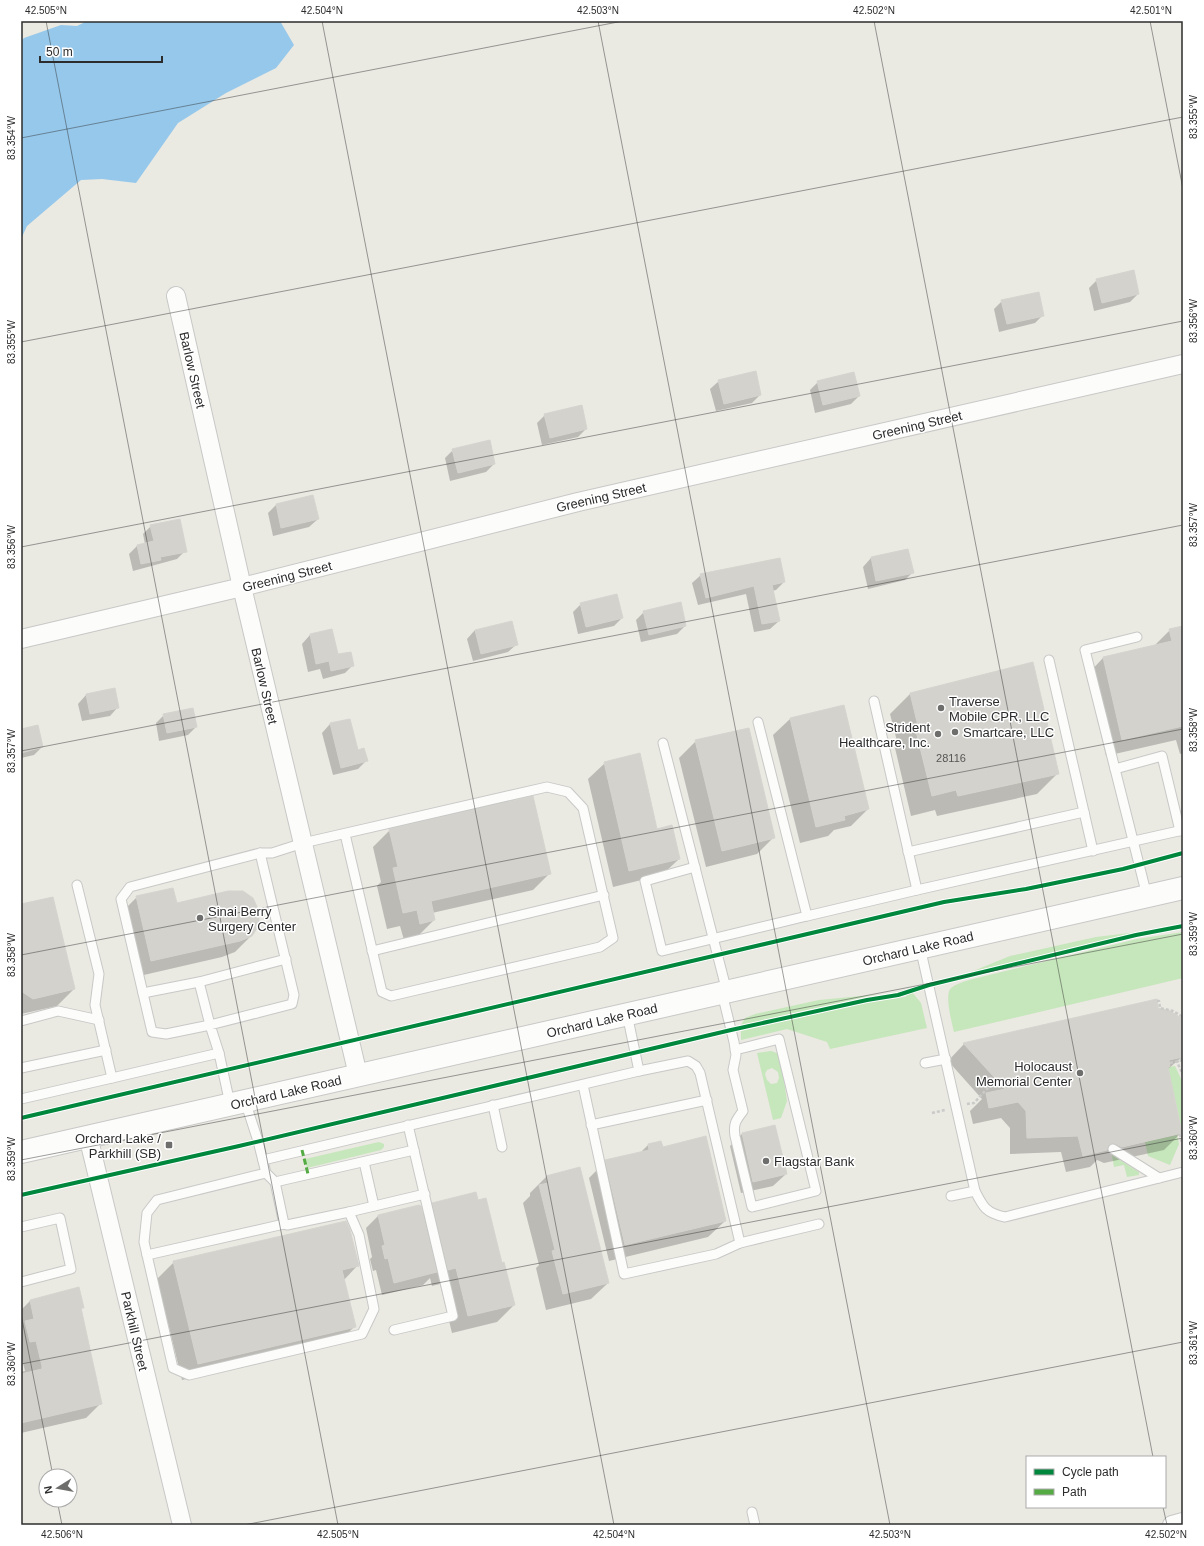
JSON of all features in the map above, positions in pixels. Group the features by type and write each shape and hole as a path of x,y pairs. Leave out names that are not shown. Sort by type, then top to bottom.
{"main road":[{"name":"Orchard Lake Road","path":"21,1152 1183,888"}],"street":[{"name":"Barlow Street","path":"176,296 242,587 358,1075"},
{"name":"Greening Street","path":"21,639 242,587 578,502 1183,364"},
{"name":"Parkhill Street","path":"88,1136 182,1525"},
{"path":"1172,1525 1183,1522"}],"lane":[{"path":"1137,637 1085,650 1147,896"},
{"path":"1049,660 1093,851"},
{"path":"874,701 917,890"},
{"path":"758,722 807,916"},
{"path":"663,743 725,992 735,1050 736,1055 733,1070 743,1111 733,1126 752,1207 816,1191 779,1039 735,1050"},
{"path":"695,867 645,881 662,951 917,890 1181,830 1162,756 1114,768"},
{"path":"260,853 294,995 292,1004 210,1025 166,1034 152,1032 121,898 130,887 260,853 272,853 303,844 345,834 547,787 568,792 583,808 613,938 600,947 391,996 382,992 345,834"},
{"path":"908,852 1084,812"},
{"path":"77,885 99,974 96,1005 112,1078"},
{"path":"372,951 604,895"},
{"path":"920,947 975,1191 982,1203 992,1214 1005,1217 1183,1172"},
{"path":"143,993 199,982 286,959"},
{"path":"199,982 219,1053 238,1103 263,1160 266,1173 275,1182 284,1224"},
{"path":"21,1021 58,1011 99,1020"},
{"path":"627,1014 639,1071"},
{"path":"21,1068 106,1050"},
{"path":"21,1099 219,1053"},
{"path":"925,1063 946,1059"},
{"path":"263,1160 493,1105 688,1061 696,1066 700,1073 740,1243"},
{"path":"583,1085 624,1274 716,1254 740,1243 819,1224"},
{"path":"591,1126 707,1100"},
{"path":"493,1105 502,1147"},
{"path":"394,1330 453,1316 408,1125"},
{"path":"1113,1149 1159,1178"},
{"path":"275,1182 414,1150"},
{"path":"364,1162 374,1206"},
{"path":"266,1173 157,1200 147,1213 144,1242 173,1368 189,1375 362,1334 374,1309 359,1235 349,1212"},
{"path":"951,1196 975,1191"},
{"path":"147,1255 284,1224 287,1225 349,1212 425,1194"},
{"path":"21,1227 60,1218 71,1269 21,1282"},
{"path":"752,1512 755,1525"}],"path":[{"path":"1157,1001 1159,1001 1160,1008 1173,1011 1183,1017"},
{"path":"1170,1063 1183,1059"},
{"path":"1177,1062 1183,1075"},
{"path":"1180,1134 1182,1144"}],"green space":[{"path":"1138,932 971,972 1010,956 1096,937"},
{"path":"1183,932 1183,978 954,1032 948,996 951,988 957,984 1137,939"},
{"path":"912,992 921,1003 927,1028 830,1049 827,1042 787,1029 741,1040 741,1031 869,1002 905,997"},
{"path":"882,994 741,1025 745,1018 755,1014 819,1000"},
{"path":"771,1051 777,1053 781,1061 787,1101 781,1118 773,1120 757,1053","holes":["772,1068 778,1072 779,1078 777,1083 771,1084 767,1080 765,1074 767,1070"]},
{"path":"1175,1066 1183,1083 1183,1136 1168,1067"},
{"path":"1177,1135 1179,1144 1170,1165 1148,1156 1145,1142"},
{"path":"379,1142 384,1144 384,1147 381,1150 307,1168 305,1159"},
{"path":"1112,1155 1139,1172 1139,1175 1127,1177 1124,1165 1114,1167"}],"water":[{"path":"87,21 280,21 294,45 276,68 226,93 178,123 136,183 102,179 81,180 27,226 21,239 21,41 24,38 61,25 77,26"}],"building":[{"path":"1134,270 1139,294 1102,303 1096,279"},
{"path":"1039,292 1044,316 1007,324 1001,300"},
{"path":"756,371 761,395 724,404 718,380"},
{"path":"854,372 860,396 823,405 817,381"},
{"path":"582,405 587,429 550,438 544,414"},
{"path":"490,440 495,464 458,473 452,449"},
{"path":"313,495 319,519 281,528 276,504"},
{"path":"180,519 187,552 160,557 161,560 141,564 137,545 154,541 150,525"},
{"path":"908,549 914,573 876,581 871,557"},
{"path":"780,558 785,582 772,585 780,621 762,624 754,586 706,598 700,574"},
{"path":"617,594 623,618 586,627 580,603"},
{"path":"681,602 686,626 649,635 643,611"},
{"path":"512,621 518,645 481,654 475,630"},
{"path":"1183,626 1183,726 1122,740 1103,657 1172,641 1169,629"},
{"path":"332,629 338,654 351,652 354,666 331,671 329,661 316,664 310,634"},
{"path":"1033,662 1059,774 958,796 956,790 932,796 915,727 918,726 910,693"},
{"path":"115,688 119,708 90,714 86,694"},
{"path":"844,705 869,809 844,816 845,820 816,827 790,718"},
{"path":"193,708 197,727 167,733 163,714"},
{"path":"350,719 358,750 364,748 368,761 341,768 330,723"},
{"path":"38,725 43,747 21,753 21,729"},
{"path":"749,728 775,838 722,851 695,740"},
{"path":"640,753 657,829 672,825 680,859 629,871 604,762"},
{"path":"533,796 551,874 431,901 435,920 420,924 417,910 403,913 393,868 398,867 389,829"},
{"name":"Sinai Berry Surgery Center","path":"173,888 177,903 228,891 243,891 253,898 259,911 259,925 252,936 240,941 151,961 136,896"},
{"path":"53,897 75,989 33,999 21,991 21,904"},
{"name":"Holocaust Memorial Center","path":"1157,999 1158,1008 1170,1011 1183,1019 1183,1057 1169,1060 1170,1067 1168,1067 1182,1133 1122,1147 1113,1143 1108,1146 1107,1150 1083,1156 1078,1136 1027,1138 1026,1111 1018,1102 989,1108 986,1093 1005,1089 963,1043"},
{"name":"Flagstar Bank","path":"775,1125 787,1174 753,1182 742,1133"},
{"path":"706,1136 726,1221 625,1245 605,1160 649,1150 648,1144 661,1141 663,1147"},
{"path":"580,1167 609,1283 563,1294 552,1251 555,1250 539,1185 548,1183 546,1176"},
{"path":"476,1192 478,1200 486,1198 502,1263 504,1262 515,1305 468,1316 456,1268 448,1270 432,1203"},
{"path":"419,1205 421,1206 437,1272 394,1283 388,1258 385,1259 382,1246 385,1245 378,1215"},
{"path":"346,1221 350,1230 359,1266 342,1270 356,1327 198,1364 173,1261"},
{"path":"79,1287 84,1308 81,1308 102,1404 21,1423 21,1374 42,1369 36,1341 30,1342 25,1321 34,1319 30,1300"}],"marked path":[{"path":"302,1150 308,1174"}],"cycle path":[{"path":"21,1118 944,902 1026,889 1123,869 1183,853"},
{"path":"21,1195 239,1146 731,1030 867,1000 898,995 929,985 1136,935 1183,926"}],"place":[{"name":"Traverse Mobile CPR, LLC","path":"941,708"},
{"name":"Smartcare, LLC","path":"955,732"},
{"name":"Strident Healthcare, Inc.","path":"938,734"},
{"name":"Sinai Berry Surgery Center","path":"200,918"},
{"name":"Holocaust Memorial Center","path":"1080,1073"},
{"name":"Orchard Lake / Parkhill (SB)","path":"169,1145"},
{"name":"Flagstar Bank","path":"766,1161"}]}
